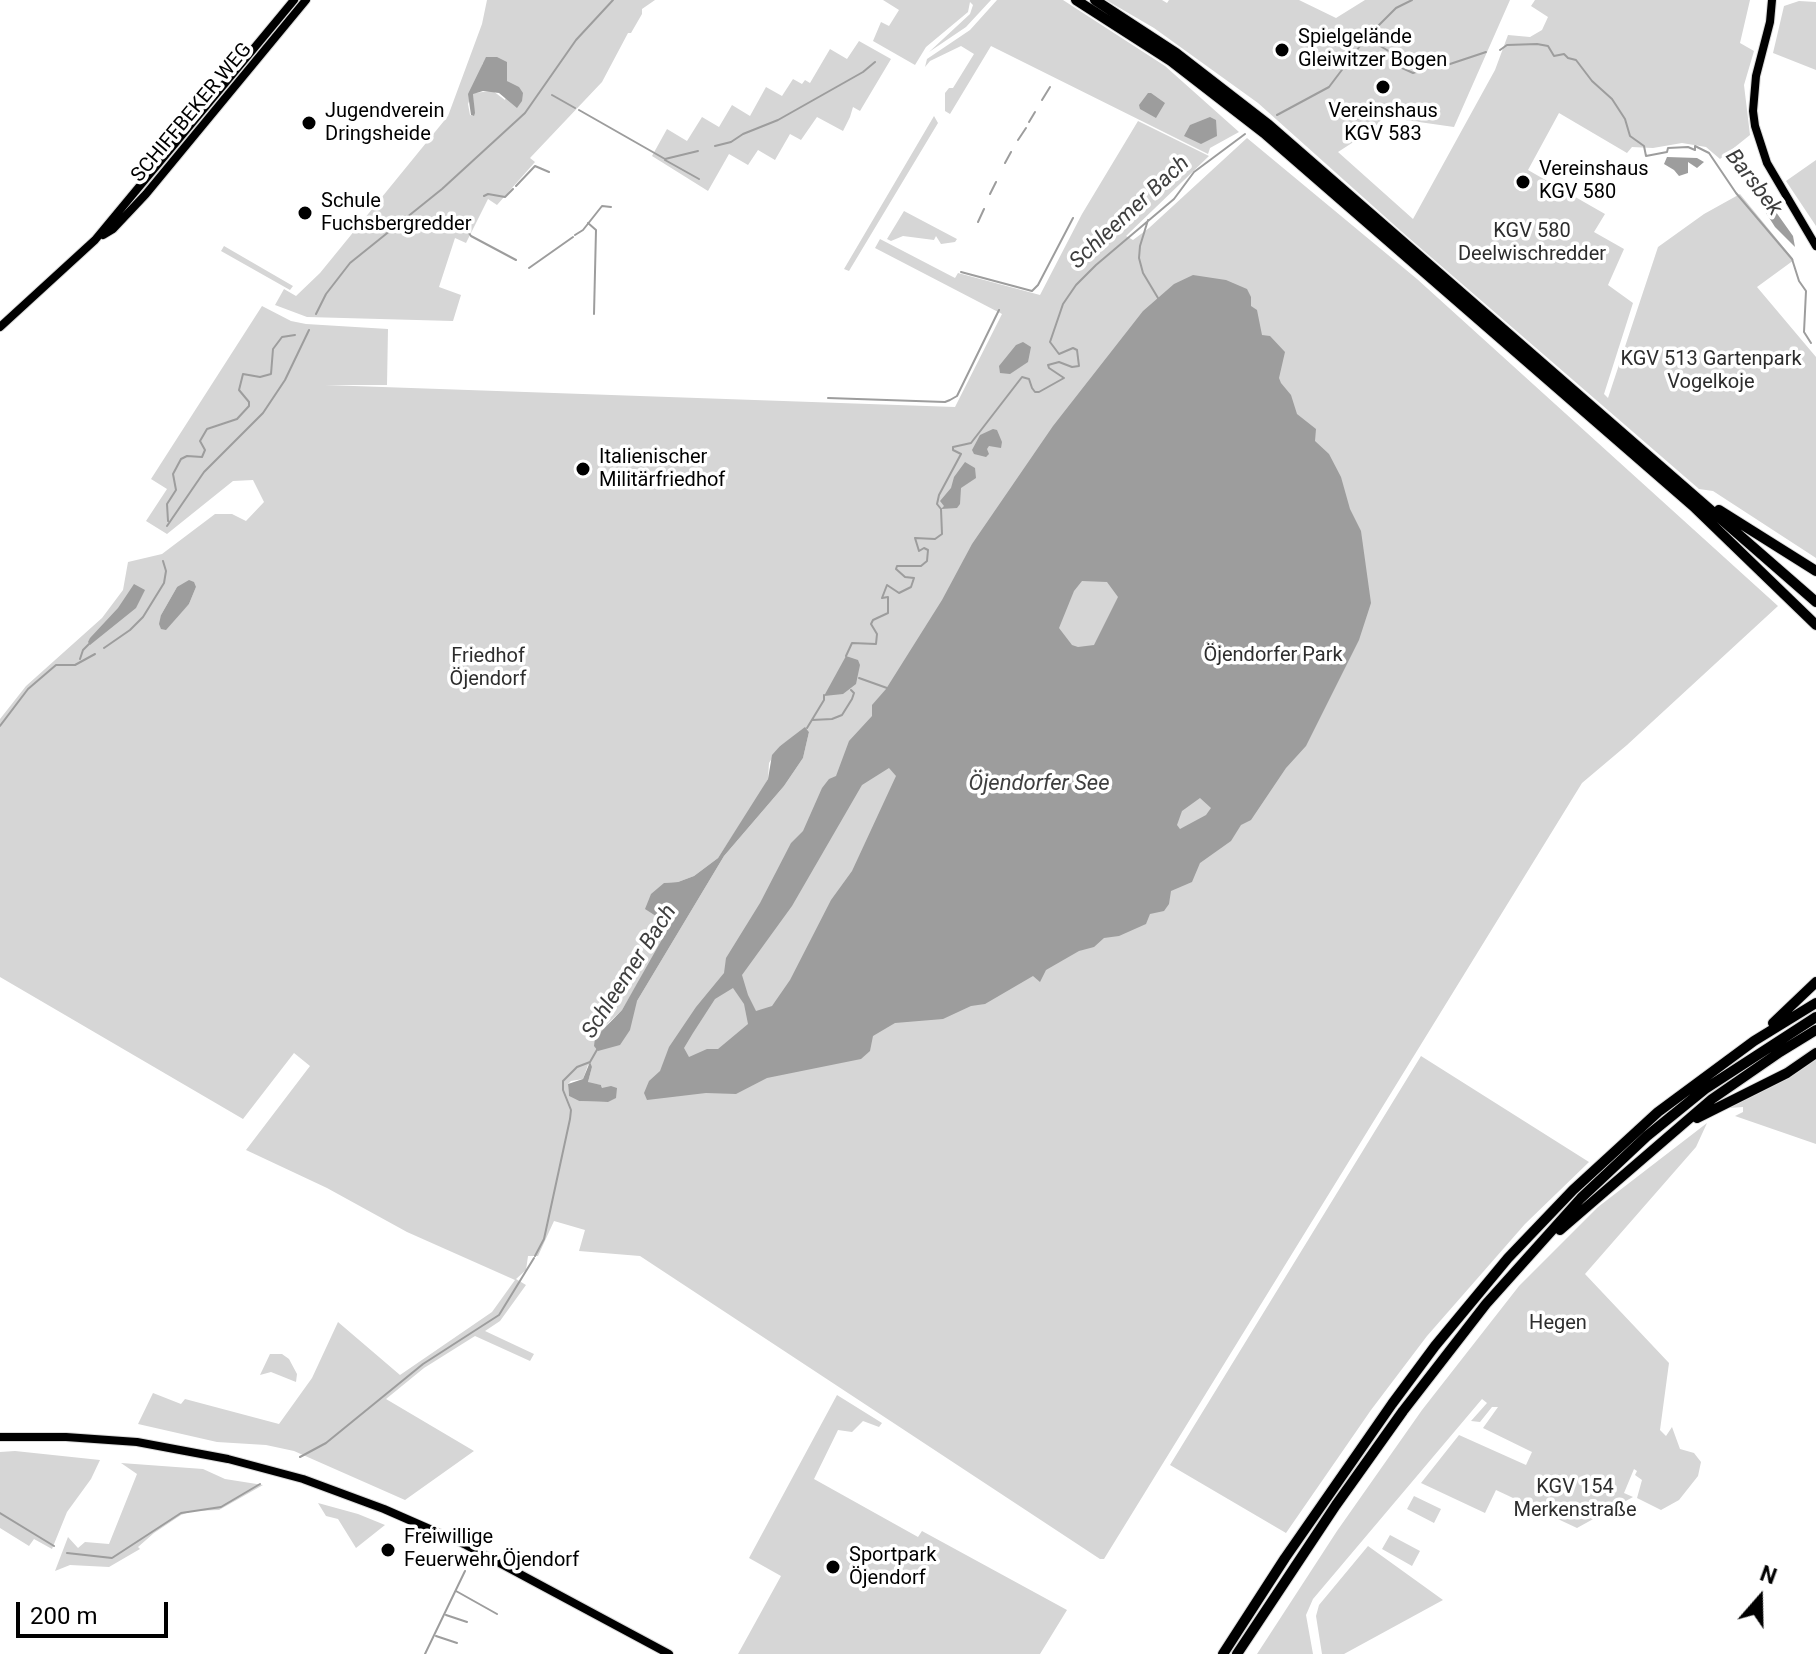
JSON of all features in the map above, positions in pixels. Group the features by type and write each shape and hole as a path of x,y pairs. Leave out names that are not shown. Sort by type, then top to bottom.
{"highway":[{"path":"1076,0 1171,61 1264,133 1693,506 1816,628"},
{"path":"1095,0 1176,53 1269,125 1816,602"},
{"path":"1675,478 1816,571"},
{"path":"1754,1041 1816,982"},
{"path":"1223,1654 1294,1544 1392,1404 1435,1346 1508,1258 1573,1190 1681,1093 1754,1041 1816,1003"},
{"path":"1237,1654 1336,1505 1446,1354 1581,1198 1647,1136 1733,1068 1816,1017"},
{"path":"1517,1269 1681,1126 1743,1077 1816,1030"},
{"path":"1681,1126 1787,1073 1816,1053"}],"main road":[{"name":"SCHIFFBEKER WEG","path":"0,327 95,240 294,0"},
{"name":"SCHIFFBEKER WEG","path":"95,240 113,229 141,199 306,0"},
{"path":"1772,0 1753,103 1757,137 1767,163 1816,246"},
{"path":"256,46 257,59"},
{"path":"204,110 210,118"},
{"path":"0,1437 137,1442 228,1459 303,1479 384,1509 464,1544 669,1654"}],"green space":[{"path":"487,0 655,0 642,9 642,14 631,33 628,33 602,82 530,158 535,162 497,205 488,199 466,243 455,238 439,287 461,295 453,321 307,317 275,305 284,289 296,296 320,273 448,116 482,24","holes":["507,62 507,81 510,84 505,100 493,91 473,93 474,116 470,115 468,104 483,63"]},
{"path":"883,0 991,0 966,27 929,52 970,14 973,5 970,2 968,12 926,47 915,65 873,41 881,22 889,26 899,10"},
{"path":"997,0 1063,0 1165,66 1239,132 1210,148 1208,154 991,46 950,114 945,111 945,93 953,88 974,54 961,46 930,61 925,67 927,59 970,30"},
{"path":"1106,0 1162,0 1167,3 1169,0 1299,0 1336,18 1365,0 1510,0 1454,127 1384,117 1372,130 1338,152 1413,219 1495,70 1508,35 1530,37 1542,30 1548,17 1531,6 1535,0 1750,0 1740,43 1754,51 1744,85 1750,135 1720,159 1706,147 1682,143 1653,148 1632,147 1627,153 1559,113 1528,170 1605,214 1594,232 1624,249 1608,285 1633,303 1604,394 1608,398 1658,247 1704,214 1740,194 1794,260 1757,287 1816,357 1816,558 1713,491 1699,489 1258,103 1154,28"},
{"path":"1799,1 1816,2 1816,70 1773,53 1784,6"},
{"path":"859,41 891,59 860,111 853,107 843,131 817,117 801,140 790,134 775,160 758,150 748,165 729,154 708,191 652,156 667,129 687,141 702,117 719,127 732,105 750,116 766,87 782,96 793,79 802,84 805,80 810,83 830,49 847,59"},
{"path":"934,116 938,123 849,271 844,269"},
{"path":"1138,121 1209,156 1126,236 1133,240 1247,138 1417,279 1778,606 1582,783 1104,1559 640,1256 579,1251 585,1230 554,1221 538,1256 528,1256 526,1270 516,1279 526,1285 500,1321 485,1331 534,1354 530,1361 475,1336 424,1368 386,1399 474,1451 405,1500 294,1451 266,1445 217,1442 138,1424 153,1393 181,1404 185,1399 279,1424 312,1378 338,1322 400,1375 492,1312 515,1280 407,1232 327,1188 246,1150 310,1066 294,1053 243,1119 0,977 0,719 26,686 102,618 123,590 128,562 162,554 215,514 232,514 246,521 264,502 253,480 233,481 167,534 146,521 167,489 151,479 262,306 291,321 306,324 388,329 387,385 325,385 955,407 1002,314 875,248 880,239 955,278 958,273 1040,295 1082,214","holes":["177,587 196,587 189,604 174,619 161,615","806,728 809,732 803,758 784,786 724,856 637,1001 603,1028 622,1010 669,931 673,920 666,913 664,883 694,876 718,858 761,792 768,779 769,763 780,746","588,1065 592,1067 588,1082 601,1085 608,1102 579,1101 569,1096 568,1084 583,1079"]},
{"path":"1816,160 1816,226 1786,181"},
{"path":"904,211 957,239 941,244 936,236 934,240 903,236 891,241 887,239"},
{"path":"224,246 293,286 290,290 221,251"},
{"path":"1421,1056 1589,1162 1525,1224 1427,1336 1371,1410 1286,1533 1170,1465"},
{"path":"1816,1059 1816,1144 1735,1116 1743,1112 1743,1107 1729,1108 1799,1071"},
{"path":"1707,1123 1696,1147 1585,1274 1669,1363 1660,1430 1666,1436 1672,1427 1680,1449 1694,1453 1701,1462 1698,1476 1679,1500 1661,1510 1637,1498 1642,1480 1635,1475 1637,1471 1634,1469 1624,1493 1633,1497 1577,1528 1496,1490 1485,1513 1421,1483 1459,1435 1526,1465 1532,1452 1483,1428 1498,1407 1492,1407 1480,1422 1471,1421 1487,1403 1482,1399 1313,1599 1306,1615 1313,1654 1257,1654 1337,1531 1422,1410 1519,1286 1598,1207"},
{"path":"270,1354 282,1354 289,1359 297,1374 296,1382 271,1372 260,1375"},
{"path":"837,1395 882,1423 879,1427 863,1421 852,1432 838,1430 814,1479 918,1537 922,1531 1067,1610 1040,1654 738,1654 781,1576 749,1558"},
{"path":"0,1452 100,1460 91,1479 67,1512 52,1549 34,1539 29,1546 0,1528"},
{"path":"121,1463 203,1469 225,1479 263,1485 219,1510 192,1511 181,1515 154,1533 138,1547 140,1549 109,1567 70,1565 55,1571 68,1537 78,1548 85,1542 109,1544 137,1474"},
{"path":"1414,1496 1441,1509 1434,1523 1407,1509"},
{"path":"318,1503 385,1525 356,1548 338,1519 326,1516"},
{"path":"1390,1535 1420,1551 1412,1566 1382,1549"},
{"path":"1368,1546 1443,1600 1344,1654 1322,1654 1316,1616 1319,1605"}],"water":[{"path":"486,57 497,57 507,62 507,81 519,87 523,93 522,101 517,108 499,93 483,91 473,94 474,116 471,115 468,94"},
{"path":"1148,93 1165,103 1156,118 1140,109 1139,105"},
{"path":"1210,117 1216,120 1217,136 1201,144 1184,136 1190,125"},
{"path":"1667,157 1697,158 1704,162 1697,168 1688,162 1688,173 1679,176 1664,164"},
{"path":"1766,198 1793,236 1795,247 1775,227 1759,202"},
{"name":"Öjendorfer See","path":"1193,275 1226,280 1247,289 1251,306 1257,310 1262,335 1270,336 1285,352 1279,378 1281,383 1291,395 1297,414 1316,429 1315,441 1329,454 1341,477 1350,509 1361,531 1371,603 1359,640 1306,746 1286,768 1251,820 1241,825 1231,841 1200,863 1192,882 1171,891 1169,904 1164,911 1150,914 1146,924 1119,936 1104,938 1094,947 1079,951 1046,970 1040,982 1033,976 985,1004 971,1006 943,1019 895,1023 873,1036 870,1051 861,1059 767,1078 736,1094 706,1093 647,1100 644,1093 649,1081 660,1071 669,1047 696,1007 724,973 726,958 760,903 791,843 803,831 822,788 836,776 849,741 872,716 872,705 886,689 942,600 972,544 1053,426 1143,311 1174,284","holes":["1082,581 1107,582 1118,597 1094,645 1072,645 1059,628 1074,591","889,768 896,776 852,871 831,900 790,980 772,1006 756,1011 742,975 792,906 862,785","1200,798 1211,808 1206,815 1180,829 1177,825 1182,811","733,988 744,1004 748,1024 718,1049 707,1049 689,1057 684,1048 715,999"]},
{"path":"1023,342 1031,347 1028,362 1010,374 1000,373 999,366 1016,345"},
{"path":"997,430 1001,448 989,446 986,457 974,454 972,450 980,435"},
{"path":"965,462 975,468 976,478 961,488 957,508 941,509 944,506 940,501"},
{"path":"189,580 196,587 189,604 166,630 161,629 161,615 177,587"},
{"path":"134,584 145,590 136,608 90,645 90,638 118,608"},
{"path":"846,656 858,660 860,665 856,684 843,694 824,696"},
{"path":"805,727 809,732 803,758 784,786 724,856 637,1001 630,1030 620,1045 598,1051 594,1046 595,1038 622,1010 673,920 666,913 659,918 645,909 651,894 664,883 694,876 718,858 768,779 772,755"},
{"path":"590,1062 592,1067 588,1082 602,1088 617,1088 616,1098 608,1102 579,1101 569,1096 568,1084 583,1079"}],"waterway":[{"path":"316,314 326,294 350,263 442,189 525,113 576,40 613,0"},
{"name":"Schleemer Bach","path":"1277,115 1329,87 1366,38 1396,8 1412,0"},
{"name":"Barsbek","path":"1366,38 1392,53 1400,67 1413,73 1486,52"},
{"name":"Barsbek","path":"1500,50 1507,45 1537,44 1548,46 1554,56 1564,54 1576,60 1592,81 1612,99 1625,119 1630,136 1644,146 1646,156 1667,152 1668,148 1688,147 1695,150 1695,146 1709,153 1736,193 1792,259 1799,281 1806,291 1804,332 1811,343"},
{"path":"715,146 731,142 778,120 863,72 875,62"},
{"path":"1042,100 1050,87"},
{"path":"552,95 575,108"},
{"path":"579,110 665,159 698,151"},
{"path":"1029,122 1035,112"},
{"path":"1018,140 1026,128"},
{"name":"Schleemer Bach","path":"846,656 852,643 876,644 877,634 871,624 888,613 888,597 882,598 887,585 899,593 911,587 914,578 905,577 896,569 897,566 921,566 927,561 928,550 924,548 919,551 915,538 935,539 942,534 941,509 937,504 939,495 961,454 953,447 971,443 1022,377 1029,379 1035,392 1039,392 1064,378 1048,365 1059,362 1079,366 1077,350 1073,348 1059,354 1050,342 1063,304 1076,285 1174,199 1194,172 1245,134"},
{"path":"1005,163 1011,152"},
{"path":"665,160 699,179"},
{"path":"516,186 535,166 549,172"},
{"path":"990,194 996,182"},
{"path":"484,196 505,197 513,189"},
{"path":"575,235 583,230 602,206 611,207"},
{"path":"978,222 984,209"},
{"path":"961,272 1032,291 1073,218"},
{"path":"1148,220 1139,258 1143,273 1158,298"},
{"path":"588,223 596,230 594,314"},
{"path":"464,226 471,236 516,260"},
{"path":"529,268 573,237"},
{"path":"828,398 950,400 957,396 999,310"},
{"path":"167,526 204,472 263,413 285,380 309,330"},
{"path":"168,521 167,504 176,490 173,474 181,459 187,456 202,457 205,450 200,441 207,429 237,419 249,406 239,390 243,374 260,377 271,374 273,349 282,337 295,335"},
{"path":"104,648 143,617 164,583 166,571 163,561"},
{"path":"80,659 89,644"},
{"path":"0,726 28,689 56,665 75,665 95,654"},
{"path":"859,678 887,688"},
{"name":"Schleemer Bach","path":"812,720 842,715 852,699 854,693 851,690"},
{"name":"Schleemer Bach","path":"807,728 824,695"},
{"name":"Schleemer Bach","path":"535,1256 544,1239 570,1119 571,1110 563,1081 577,1067 590,1062 598,1048"},
{"name":"Schleemer Bach","path":"300,1457 326,1443 423,1364 499,1315 534,1258"},
{"name":"Schleemer Bach","path":"67,1553 112,1558 181,1513 221,1507 260,1484"},
{"name":"Schleemer Bach","path":"0,1513 54,1546"},
{"path":"425,1654 465,1571"},
{"path":"456,1591 497,1614"},
{"path":"446,1615 467,1622"},
{"path":"436,1636 457,1643"}],"place":[{"name":"Spielgelände Gleiwitzer Bogen","path":"1282,50"},
{"name":"Vereinshaus KGV 583","path":"1383,87"},
{"name":"Jugendverein Dringsheide","path":"309,123"},
{"name":"Vereinshaus KGV 580","path":"1523,182"},
{"name":"Schule Fuchsbergredder","path":"305,213"},
{"name":"Italienischer Militärfriedhof","path":"583,469"},
{"name":"Freiwillige Feuerwehr Öjendorf","path":"388,1550"},
{"name":"Sportpark Öjendorf","path":"833,1567"}],"park label":[{"name":"KGV 580 Deelwischredder","path":"1532,244"},
{"name":"KGV 513 Gartenpark Vogelkoje","path":"1711,372"},
{"name":"Öjendorfer Park","path":"1273,656"},
{"name":"Friedhof Öjendorf","path":"488,668"},
{"name":"Hegen","path":"1558,1324"},
{"name":"KGV 154 Merkenstraße","path":"1575,1500"}]}
